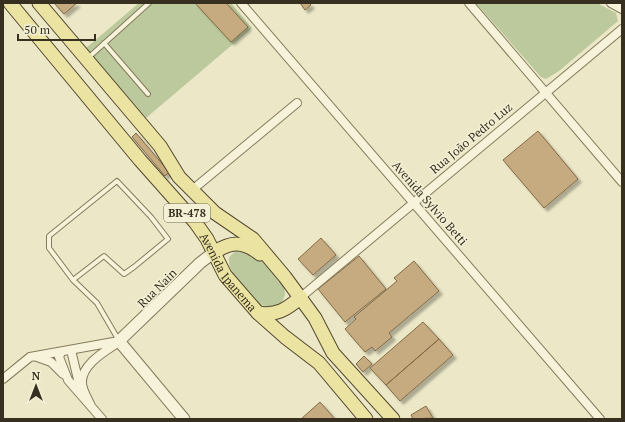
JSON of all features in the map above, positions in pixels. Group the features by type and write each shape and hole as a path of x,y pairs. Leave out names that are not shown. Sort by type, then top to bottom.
{"main road":[{"name":"Avenida Ipanema","path":"10,3 140,160 195,222 207,239 213,253 226,275 258,313 285,337 319,363 366,419"},
{"name":"Avenida Ipanema","path":"39,3 160,146 179,177 215,213 253,239 301,297 315,318 333,353 393,419"},
{"path":"213,253 239,243 247,245 285,277"},
{"path":"258,313 270,314 283,311 301,297"}],"street":[{"name":"Avenida Sylvio Betti","path":"241,3 600,419"},
{"path":"469,3 622,182"},
{"path":"611,3 622,9"},
{"name":"Rua João Pedro Luz","path":"301,297 622,29"},
{"path":"191,190 297,104"},
{"name":"Rua Nain","path":"91,406 82,384 82,376 88,366 119,341 200,263 213,253"},
{"path":"3,379 30,357 119,341 184,419"},
{"path":"71,350 78,385 91,406"},
{"path":"61,352 59,357 69,381"},
{"path":"30,357 40,358 51,362 102,419"}],"lane":[{"path":"86,60 149,3"},
{"path":"104,43 148,94"},
{"path":"73,280 104,256 124,274 134,268 168,239 151,217 117,181 49,236 49,248 73,280 97,303 119,341"}],"green space":[{"path":"139,3 231,3 252,28 146,118 86,48"},
{"path":"476,3 597,3 616,13 618,21 559,71 546,79 541,77"},
{"path":"245,250 255,254 284,285 285,295 281,304 273,307 260,305 244,289 231,271 229,257 236,251"}],"building":[{"path":"54,3 77,3 64,14"},
{"path":"195,3 226,3 248,27 231,42"},
{"path":"300,3 309,3 311,5 305,10"},
{"path":"538,131 578,179 544,208 503,160"},
{"path":"136,133 169,172 165,176 132,137"},
{"path":"321,238 336,255 313,275 298,259"},
{"path":"359,256 386,289 345,322 318,289"},
{"path":"414,261 439,291 389,333 392,337 375,351 372,347 365,352 345,329 356,319 354,317 397,281 394,278"},
{"path":"423,322 439,339 386,385 370,368"},
{"path":"439,339 453,355 400,401 386,385"},
{"path":"364,356 372,364 363,372 356,364"},
{"path":"320,402 335,419 301,419"},
{"path":"426,406 433,418 413,419 411,415"}]}
